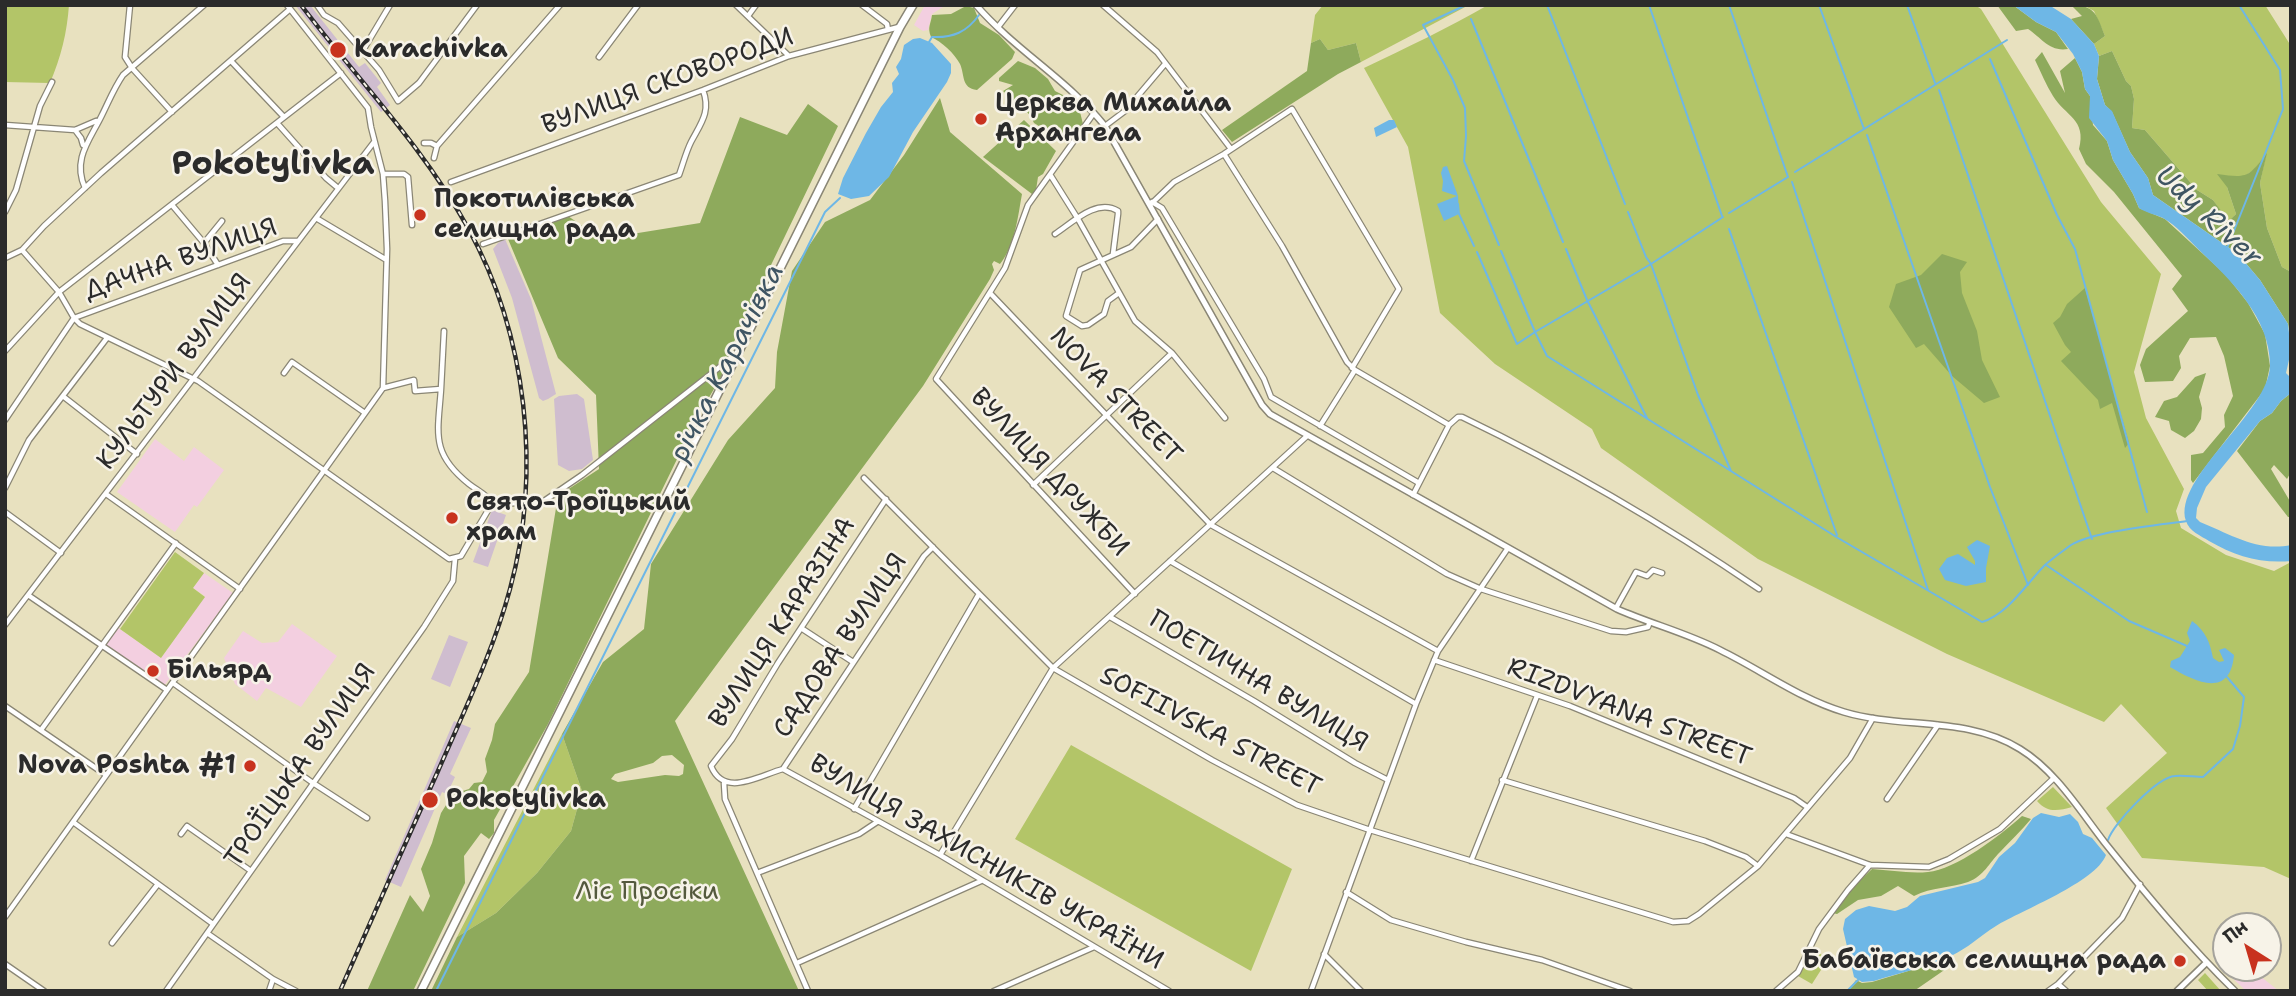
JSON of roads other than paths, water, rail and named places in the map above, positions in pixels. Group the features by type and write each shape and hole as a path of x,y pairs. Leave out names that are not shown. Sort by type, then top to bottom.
{"highway":[{"path":"421,991 900,27 914,5"}],"street":[{"path":"137,5 130,8 125,57 172,112"},
{"path":"83,146 101,118 114,88 132,68 204,5"},
{"path":"317,5 324,15 338,23 379,69 398,101 419,83 477,5"},
{"path":"362,52 390,5"},
{"path":"434,158 438,146 561,5"},
{"path":"599,57 638,5"},
{"path":"736,5 789,56"},
{"path":"748,16 757,5"},
{"path":"862,5 887,24 888,30"},
{"path":"976,5 1105,126 1151,203 1262,405 1276,419 1648,625 1720,650 1830,708 1854,715 1938,725 1983,734 2012,744 2054,778 2206,963 2235,991"},
{"path":"998,27 1015,5"},
{"path":"1103,5 1148,42 1231,149"},
{"path":"5,258 22,250 85,188 288,8 303,23 368,108 383,174 387,233 383,388 5,917"},
{"name":"ВУЛИЦЯ СКОВОРОДИ","path":"451,182 789,56 900,27"},
{"path":"231,61 284,117"},
{"path":"1105,126 1125,111 1165,64"},
{"path":"5,351 59,292 341,73"},
{"path":"5,212 16,190 33,126 52,82"},
{"path":"484,244 679,174 690,144 706,116 707,102 703,90"},
{"path":"1151,203 1174,182 1224,154 1292,109 1399,289 1320,426"},
{"path":"990,293 1011,256 1028,205 1094,113"},
{"path":"5,125 75,130 92,125 101,118"},
{"path":"277,122 338,188"},
{"path":"75,130 83,146 80,177 85,188"},
{"name":"КУЛЬТУРИ ВУЛИЦЯ","path":"5,625 374,142"},
{"path":"424,143 438,146"},
{"path":"1224,154 1282,246 1353,369 1449,425"},
{"path":"383,174 404,174 408,177 412,225"},
{"path":"1051,176 1135,321 1172,353 1225,418"},
{"path":"1151,203 1162,208 1265,379 1271,397 1419,483"},
{"path":"172,205 204,243 218,265"},
{"path":"1055,234 1098,207 1109,206 1118,211 1113,254"},
{"path":"316,218 386,259"},
{"path":"1119,293 1108,301 1104,314 1090,325 1082,326 1066,316 1079,272 1141,239 1158,219"},
{"path":"204,243 222,221"},
{"name":"ДАЧНА ВУЛИЦЯ","path":"5,420 74,318 283,241 298,242"},
{"path":"22,250 59,292 74,318 107,338 203,384 444,557 455,559 461,556 488,510 494,505 539,502 583,475 741,350"},
{"name":"ВУЛИЦЯ ДРУЖБИ","path":"990,293 936,379 1135,594"},
{"name":"NOVA STREET","path":"990,293 1212,525 1438,650"},
{"path":"444,331 438,446 452,467 470,485 490,498 494,505"},
{"path":"5,488 29,440 107,338"},
{"path":"1034,485 1172,353"},
{"path":"284,373 292,362 365,413"},
{"path":"383,388 408,379 414,380 415,391 440,389"},
{"path":"64,397 137,454"},
{"path":"1413,495 1449,425 1462,417 1509,439 1710,556 1759,589"},
{"path":"940,855 1053,668 1307,436"},
{"path":"1273,468 1437,569 1481,589 1611,631 1626,632 1648,625"},
{"name":"SOFIIVSKA STREET","path":"864,478 1053,668 1212,760 1297,805 1370,830 1673,922 1688,921 1758,866"},
{"path":"106,494 240,589"},
{"name":"ВУЛИЦЯ КАРАЗІНА","path":"724,783 715,777 711,766 732,739 886,499"},
{"path":"5,512 61,553"},
{"path":"41,730 176,543"},
{"name":"САДОВА ВУЛИЦЯ","path":"783,769 924,555 933,547"},
{"path":"1311,991 1438,650 1508,548"},
{"name":"ТРОЇЦЬКА ВУЛИЦЯ","path":"166,991 453,581 455,559"},
{"path":"1170,561 1416,704"},
{"path":"1616,608 1636,572 1647,576 1653,569 1662,573"},
{"path":"854,809 979,594"},
{"path":"29,595 167,690"},
{"name":"ПОЕТИЧНА ВУЛИЦЯ","path":"1110,617 1388,780"},
{"path":"801,628 853,663"},
{"name":"RIZDVYANA STREET","path":"1434,660 1570,706 1794,798 1807,807"},
{"path":"174,681 313,783 367,818"},
{"path":"1471,861 1537,696"},
{"path":"5,706 106,775"},
{"path":"1503,780 1704,841 1746,857 1758,866 1850,758 1874,718"},
{"path":"1887,799 1938,725"},
{"name":"ВУЛИЦЯ ЗАХИСНИКІВ УКРАЇНИ","path":"724,783 732,784 783,769 940,855 1169,991"},
{"path":"1786,834 1870,864 1928,867 1949,859 2000,829 2054,778"},
{"path":"724,783 725,799 808,991"},
{"path":"73,822 213,925"},
{"path":"757,873 859,834 877,822"},
{"path":"181,834 187,826 251,871"},
{"path":"1776,991 1797,972 1819,929 1870,864"},
{"path":"797,963 982,881"},
{"path":"112,943 158,884"},
{"path":"2048,991 2122,918 2140,884"},
{"path":"1346,892 1391,920 1542,960 1630,991"},
{"path":"207,933 273,979 296,991"},
{"path":"994,991 1095,947"},
{"path":"1324,954 1361,991"},
{"path":"2177,991 2206,963"},
{"path":"5,964 44,991"},
{"path":"269,991 273,979"},
{"path":"2058,984 2066,991"}],"water":[{"path":"2013,5 2049,5 2071,19 2094,44 2099,56 2097,79 2105,105 2112,111 2130,152 2148,178 2153,195 2238,254 2260,280 2288,324 2291,351 2286,373 2291,378 2291,393 2272,413 2260,421 2206,487 2197,508 2196,518 2255,544 2279,547 2291,545 2291,561 2259,560 2238,555 2199,535 2186,521 2186,504 2193,485 2240,424 2266,383 2270,365 2268,348 2256,316 2236,287 2178,229 2163,218 2139,208 2113,160 2107,141 2089,118 2090,96 2073,54 2056,32 2036,22"},
{"path":"920,38 932,43 951,64 947,82 913,132 889,177 869,196 851,199 838,194 843,178 866,133 893,92 892,83 899,74 896,67 904,45"},
{"path":"1394,120 1397,127 1376,137 1374,128"},
{"path":"1447,166 1458,196 1459,214 1444,221 1437,204 1457,196 1442,191 1441,173 1443,167"},
{"path":"1977,540 1990,546 1986,582 1966,586 1945,580 1939,569 1947,558 1958,554 1975,565 1967,547"},
{"path":"2192,621 2207,638 2213,658 2219,662 2224,661 2219,650 2225,648 2234,655 2226,678 2210,683 2170,667 2171,661 2180,657 2190,641 2187,633"},
{"path":"2041,813 2059,817 2070,814 2078,822 2083,834 2092,838 2106,855 2099,865 2074,885 1996,926 1951,956 1874,981 1862,982 1854,977 1843,929 1845,919 1856,910 1869,906 1895,911 1907,907 1920,896 1978,882 1985,878 1999,857 2015,843 2033,818"}],"waterway":[{"path":"1466,5 1423,25 1465,108 1464,161 1499,245"},
{"path":"1547,5 1625,204"},
{"path":"1649,5 1722,216"},
{"path":"1729,5 1788,177"},
{"path":"1819,5 1864,129"},
{"path":"1907,5 1935,83"},
{"name":"Udy River","path":"2227,248 2283,109 2280,70 2239,5"},
{"name":"річка Карачівка","path":"929,42 932,37 959,33 970,26 979,15"},
{"path":"1471,19 1563,242"},
{"path":"1795,172 2007,40"},
{"path":"1990,59 2057,215 2075,249 2147,512"},
{"path":"1939,90 2092,539"},
{"path":"1867,135 1990,487 2028,585"},
{"path":"1729,213 1788,177"},
{"path":"1792,182 1928,590"},
{"name":"річка Карачівка","path":"436,991 825,212 840,198"},
{"path":"1458,204 1459,214 1474,246"},
{"path":"1628,212 1651,264 1698,395 1731,471"},
{"path":"1501,251 1535,332 1651,264 1723,217"},
{"path":"1729,229 1837,535"},
{"path":"1566,249 1587,300 1647,418"},
{"path":"1477,252 1517,344 1535,332 1547,356 1838,538 1982,622 2009,605 2045,565 2081,540 2110,532 2187,521"},
{"path":"2046,565 2129,621 2187,646"},
{"path":"2108,840 2127,813 2147,792 2167,778 2203,777 2233,749 2244,697 2227,677"},
{"path":"1847,991 1859,979"}],"railway":[{"path":"301,5 431,169 468,228 488,269 516,358 526,451 520,544 510,589 495,636 468,704 340,991"}],"place":[{"name":"Karachivka","path":"338,50"},
{"name":"Церква Михайла Архангела","path":"981,119"},
{"name":"Покотилівська селищна рада","path":"420,215"},
{"name":"Свято-Троїцький храм","path":"452,518"},
{"name":"Більярд","path":"153,671"},
{"name":"Nova Poshta #1","path":"250,766"},
{"name":"Pokotylivka","path":"430,800"},
{"name":"Бабаївська селищна рада","path":"2180,961"}],"district":[{"name":"Pokotylivka","path":"273,165"}],"park label":[{"name":"Ліс Просіки","path":"647,892"}]}
